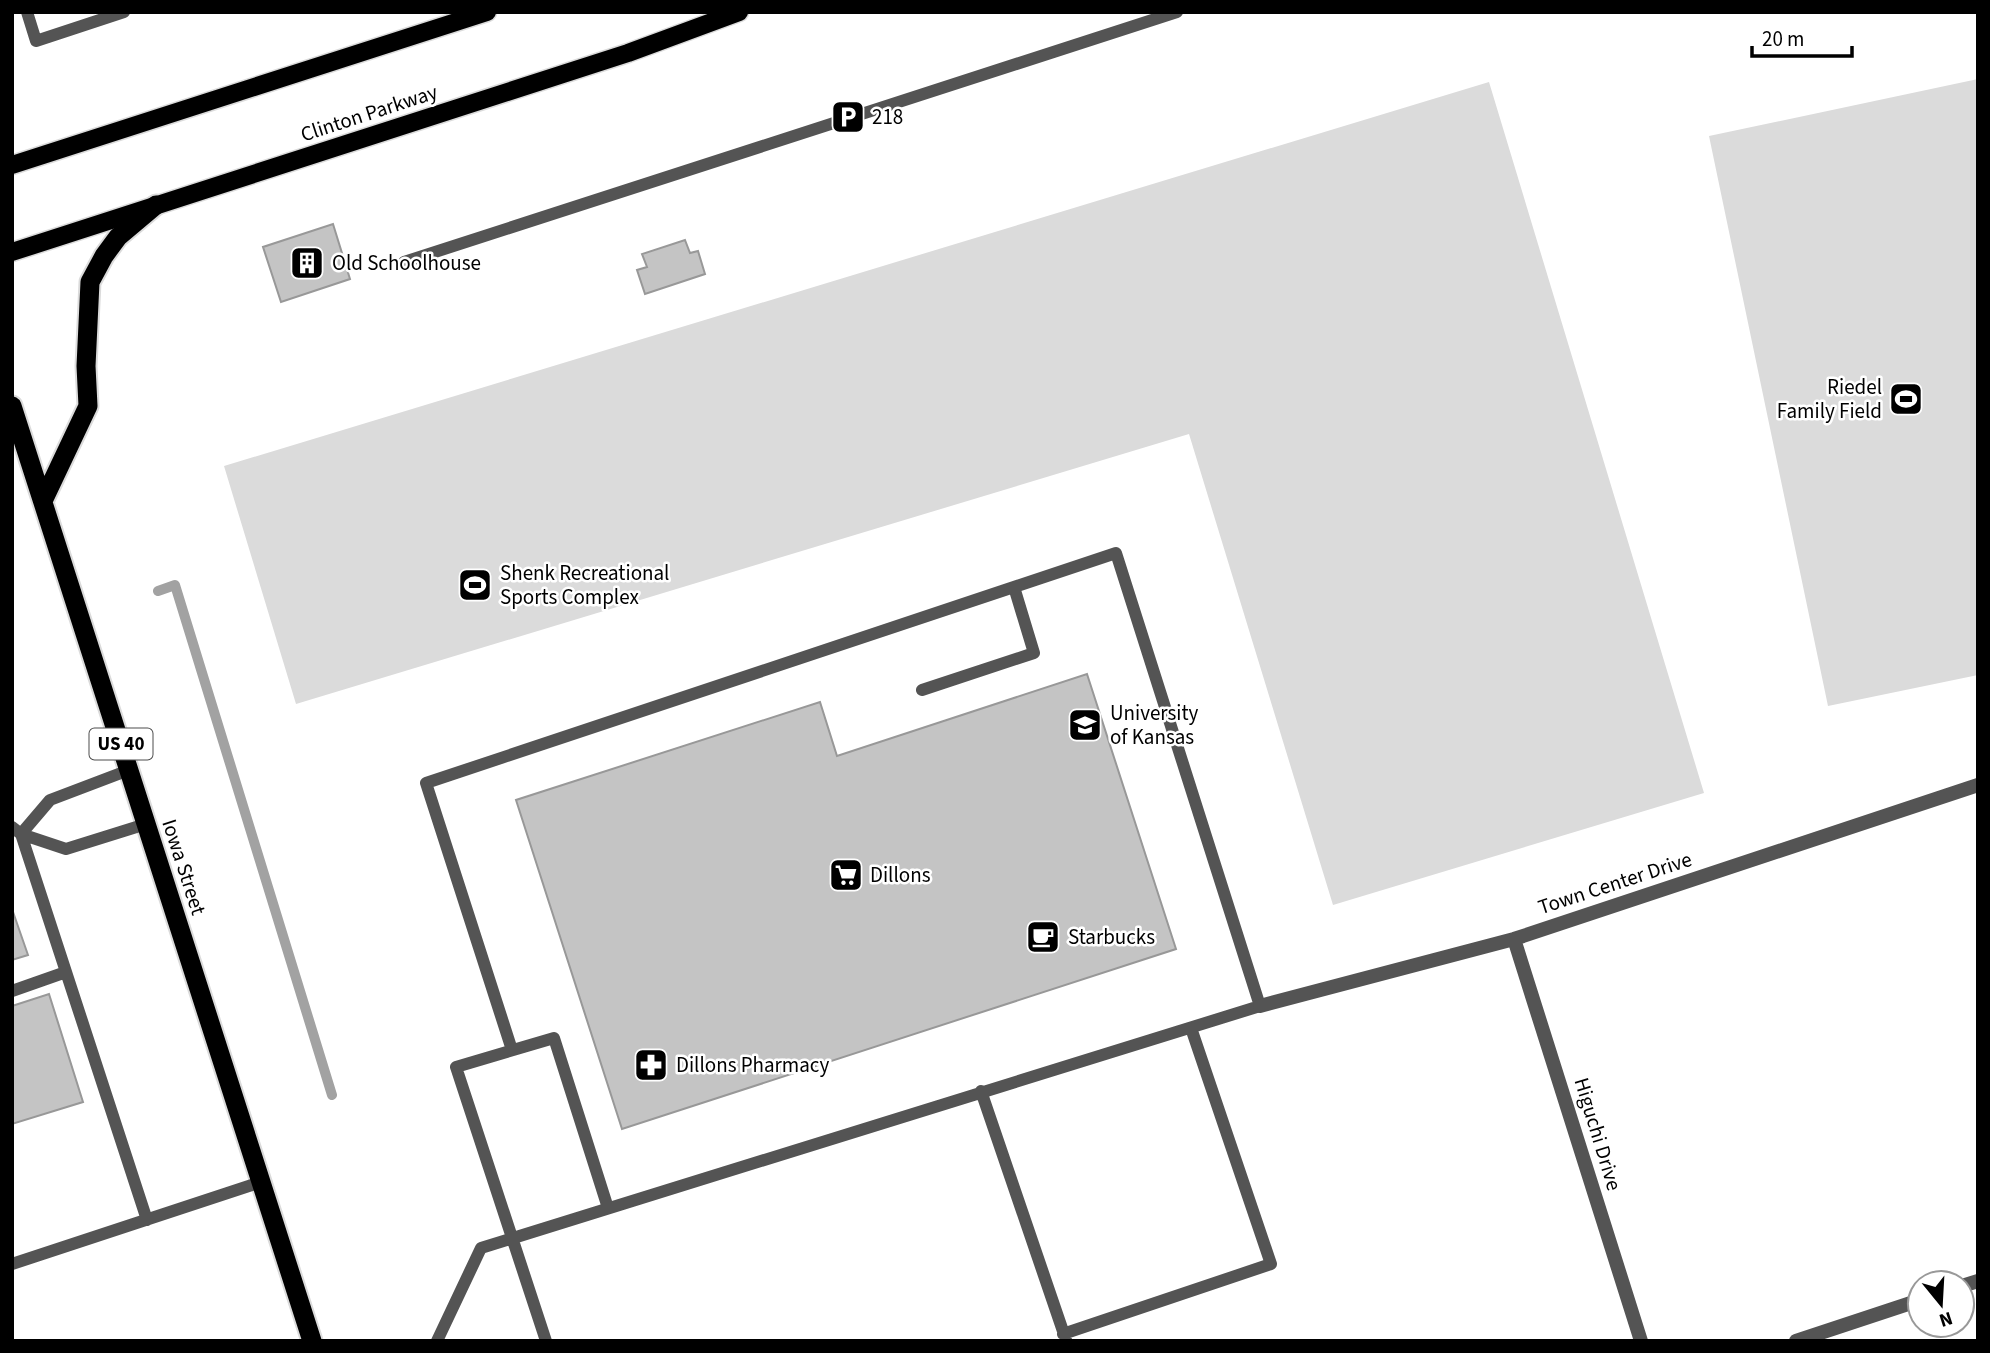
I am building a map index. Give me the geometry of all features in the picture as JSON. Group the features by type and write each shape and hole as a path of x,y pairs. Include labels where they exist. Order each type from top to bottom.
{"highway":[{"path":"43,501 88,406 86,366 90,282 118,237 156,205"},
{"name":"Iowa Street","path":"13,410 312,1341"}],"main road":[{"path":"12,166 487,12"},
{"name":"Clinton Parkway","path":"12,252 628,53 739,12"}],"street":[{"name":"Town Center Drive","path":"1260,1006 1514,939 1978,785"},
{"name":"Higuchi Drive","path":"1514,939 1641,1341"},
{"path":"1796,1341 1906,1305"}],"lane":[{"path":"27,12 36,41 124,12"},
{"path":"404,262 1177,12"},
{"path":"437,1341 481,1248 1260,1006 1116,554 426,783 512,1050"},
{"path":"922,690 1034,653 1014,587"},
{"path":"16,830 50,800 129,770"},
{"path":"16,830 66,849 146,824"},
{"path":"16,830 66,972 147,1220"},
{"path":"12,990 66,972"},
{"path":"981,1091 1064,1337 1271,1264 1191,1028"},
{"path":"546,1341 456,1067 554,1038 608,1208"},
{"path":"12,1264 261,1182"}],"shaded area":[{"name":"Riedel Family Field","path":"1978,79 1978,675 1828,706 1709,136"},
{"name":"Shenk Recreational Sports Complex","path":"1489,82 1704,793 1333,905 1189,434 296,704 224,466"}],"building":[{"name":"Old Schoolhouse","path":"333,224 350,279 281,302 263,247"},
{"path":"685,240 690,253 698,251 705,274 645,294 637,270 647,267 642,254"},
{"name":"Dillons","path":"1087,674 1176,949 622,1129 516,800 820,702 837,756"},
{"path":"12,909 28,955 12,960"},
{"path":"49,994 83,1102 12,1124 12,1006"}],"waterway":[{"path":"158,591 175,585 332,1095"}],"place":[{"name":"218","path":"848,117"},
{"name":"Old Schoolhouse","path":"307,263"},
{"name":"Riedel Family Field","path":"1906,399"},
{"name":"Shenk Recreational Sports Complex","path":"475,585"},
{"name":"University of Kansas","path":"1085,725"},
{"name":"Dillons","path":"846,875"},
{"name":"Starbucks","path":"1043,937"},
{"name":"Dillons Pharmacy","path":"651,1065"}]}
